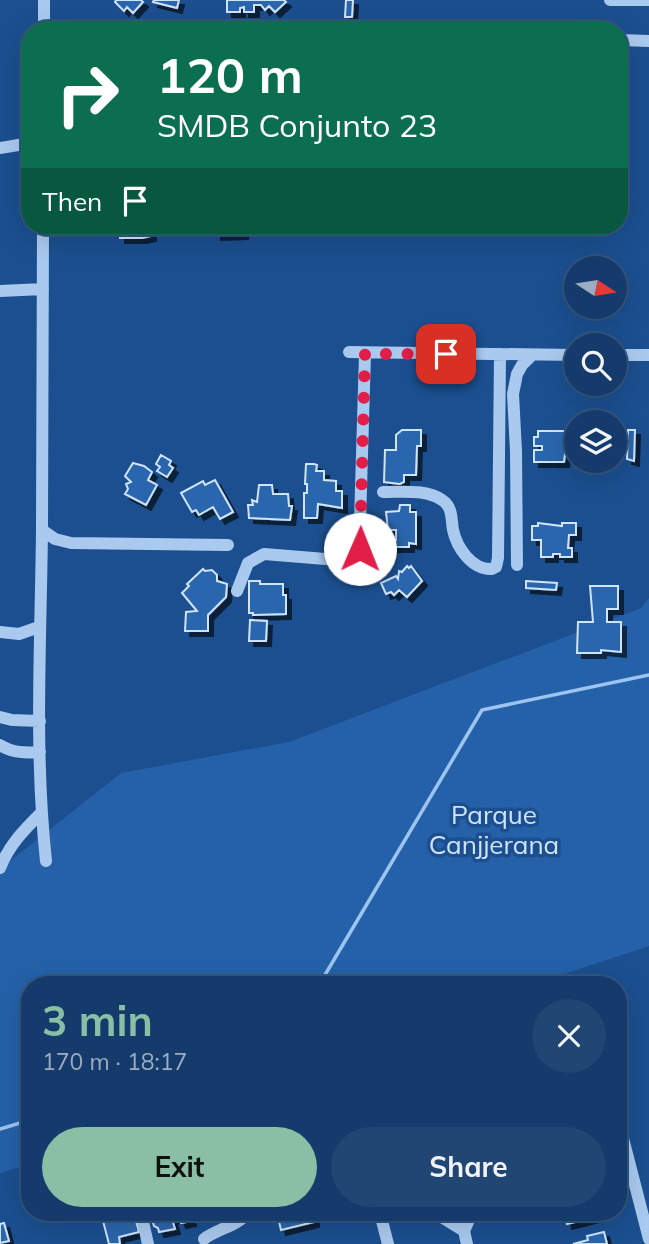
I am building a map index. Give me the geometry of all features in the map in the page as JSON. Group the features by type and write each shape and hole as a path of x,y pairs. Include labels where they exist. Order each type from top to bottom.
{"street":[{"path":"44,0 44,21"},
{"path":"610,0 649,1"},
{"path":"628,40 649,41"},
{"path":"0,148 21,144"},
{"path":"43,235 39,627 41,813 46,861"},
{"path":"0,291 43,289"},
{"path":"349,352 564,355"},
{"path":"237,590 248,563 264,554 350,561 359,555 365,354"},
{"path":"383,492 421,493 442,500 450,507 453,531 466,555 484,569 496,566 500,354"},
{"path":"517,565 513,394 517,374 532,355"},
{"path":"627,355 649,355"},
{"path":"42,530 55,539 71,543 228,545"},
{"path":"0,632 19,634 39,627"},
{"path":"0,716 12,720 40,721"},
{"path":"0,745 21,753 40,752"},
{"path":"0,868 17,838 41,813"},
{"path":"627,1154 649,1239"},
{"path":"143,1221 148,1244"},
{"path":"202,1242 213,1233 239,1221"},
{"path":"382,1221 388,1244"},
{"path":"445,1221 465,1238 470,1221"}],"green space":[{"name":"Parque Canjjerana","path":"649,598 649,946 558,976 21,976 21,1167 0,1173 0,869 121,773 289,742 641,608"}],"building":[{"path":"116,0 143,2 133,13 127,7 124,11"},
{"path":"179,0 177,8 153,2"},
{"path":"227,0 286,2 275,12 269,6 265,10 261,5 254,5 254,12 244,12 244,7 240,8 240,12 227,12"},
{"path":"346,0 353,0 352,17 345,17"},
{"path":"120,235 151,235 142,238 120,238"},
{"path":"402,430 421,430 421,446 417,446 416,475 404,475 404,482 400,484 384,482 385,450 396,450 396,435"},
{"path":"628,430 635,430 634,461 627,459"},
{"path":"538,431 564,431 564,462 534,462 534,450 542,450 542,446 534,446 534,437 538,437"},
{"path":"161,455 171,461 169,465 173,468 167,477 157,471 160,467 156,464"},
{"path":"133,463 152,472 148,480 157,485 146,505 125,494 128,489 126,484 131,482 125,476"},
{"path":"306,464 317,465 316,471 324,471 324,480 336,481 336,491 342,491 342,508 318,504 317,518 304,518"},
{"path":"215,480 233,512 220,519 213,507 199,515 196,510 192,512 181,493 203,481 205,485"},
{"path":"259,485 272,485 273,494 288,494 289,506 292,506 290,520 249,518 248,505 253,505 252,500 257,502"},
{"path":"400,505 410,505 410,512 416,512 416,544 409,543 409,547 390,547 390,540 396,540 396,530 388,530 386,512 399,511"},
{"path":"538,523 562,526 562,523 576,523 576,535 569,535 568,548 572,548 572,557 553,554 553,557 541,557 541,540 532,540 532,526 538,526"},
{"path":"407,566 411,566 422,581 407,597 399,590 394,595 391,592 386,594 381,583 396,576 398,579 399,571 402,572"},
{"path":"203,569 212,570 217,575 217,581 227,584 226,597 208,615 208,631 185,631 186,612 197,611 182,593 189,586 187,584"},
{"path":"249,581 283,584 286,614 249,613"},
{"path":"526,581 557,583 556,590 526,588"},
{"path":"590,586 618,586 618,609 607,609 607,622 621,622 621,652 601,650 601,653 577,653 578,622 593,622"},
{"path":"250,620 267,621 266,641 249,641"},
{"path":"103,1221 136,1221 139,1232 119,1237 120,1244 109,1244"},
{"path":"152,1221 173,1221 175,1229 159,1232"},
{"path":"279,1221 314,1221 314,1222 281,1230"},
{"path":"4,1223 9,1241 0,1243 0,1224"},
{"path":"604,1232 607,1244 573,1244 588,1240 587,1236"}],"waterway":[{"path":"324,976 482,710 649,675"},
{"path":"0,1129 21,1123"}],"route":[{"path":"360,549 365,354 446,354"}]}
